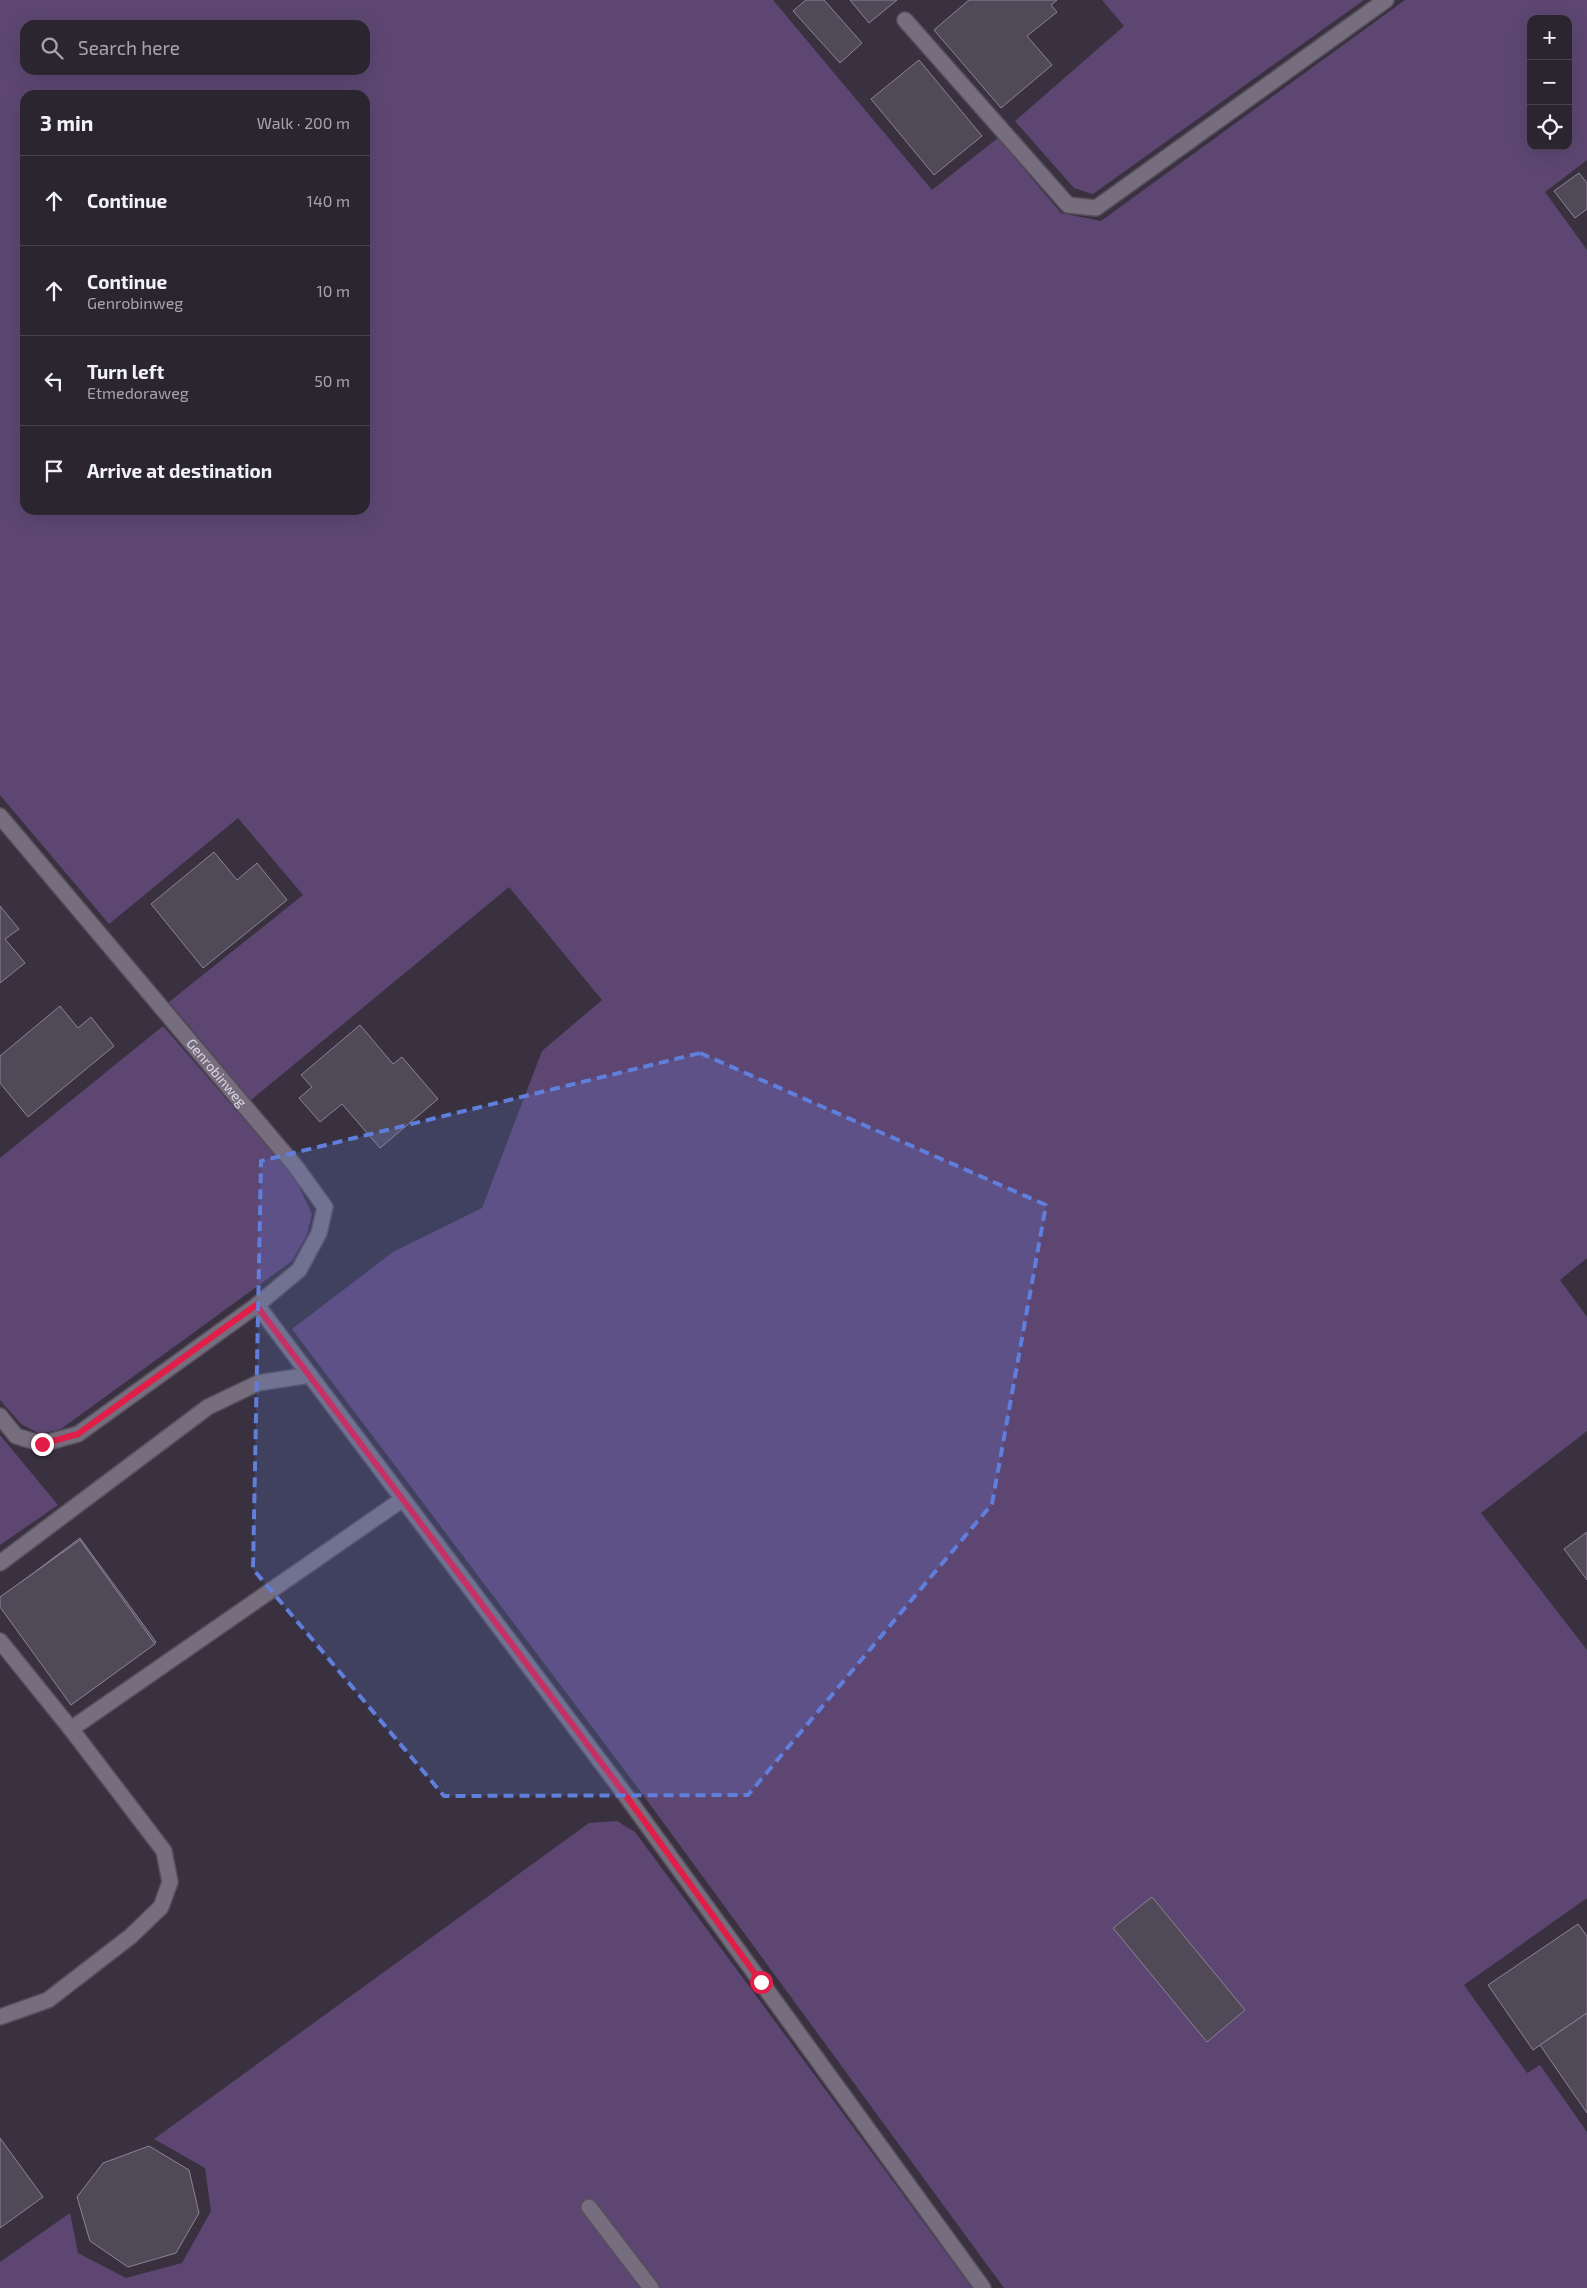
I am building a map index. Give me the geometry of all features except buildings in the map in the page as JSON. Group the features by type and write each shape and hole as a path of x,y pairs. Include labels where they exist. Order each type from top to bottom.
{"street":[{"path":"905,20 1068,205 1096,208 1386,0"},
{"name":"Genrobinweg","path":"0,816 296,1166 325,1206 319,1233 299,1270 256,1305"},
{"path":"0,1416 16,1436 42,1444 78,1434 256,1305 621,1789 983,2288"},
{"path":"0,1563 208,1408 258,1383 310,1375"},
{"path":"70,1728 403,1499"},
{"path":"0,1641 70,1728 164,1851 170,1882 161,1907 131,1936 48,2000 0,2017"},
{"path":"589,2207 651,2288"}],"highlighted area":[{"path":"700,1053 1046,1205 992,1504 748,1795 444,1796 253,1569 261,1161"}],"shaded area":[{"path":"0,0 773,0 932,190 998,138 1061,213 1101,221 1405,0 1587,0 1587,160 1545,192 1587,250 1587,1258 1560,1280 1587,1317 1587,1431 1481,1513 1587,1650 1587,1898 1464,1985 1527,2073 1540,2065 1587,2132 1587,2288 1004,2288 638,1788 292,1329 393,1252 482,1208 542,1051 602,1000 509,887 251,1100 169,1002 303,895 238,818 109,924 0,795"},
{"path":"1102,0 1364,0 1093,194 1074,188 1015,121 1124,26"},
{"path":"163,1026 295,1178 312,1214 307,1235 292,1261 61,1429 40,1434 21,1424 0,1400 0,1158"},
{"path":"0,1435 58,1505 0,1545"},
{"path":"617,1821 635,1832 972,2288 0,2288 0,2262 70,2213 78,2253 126,2278 182,2263 211,2211 205,2168 154,2139 589,1823"}],"route":[{"path":"42,1444 78,1434 256,1305 621,1789 761,1982"}]}
